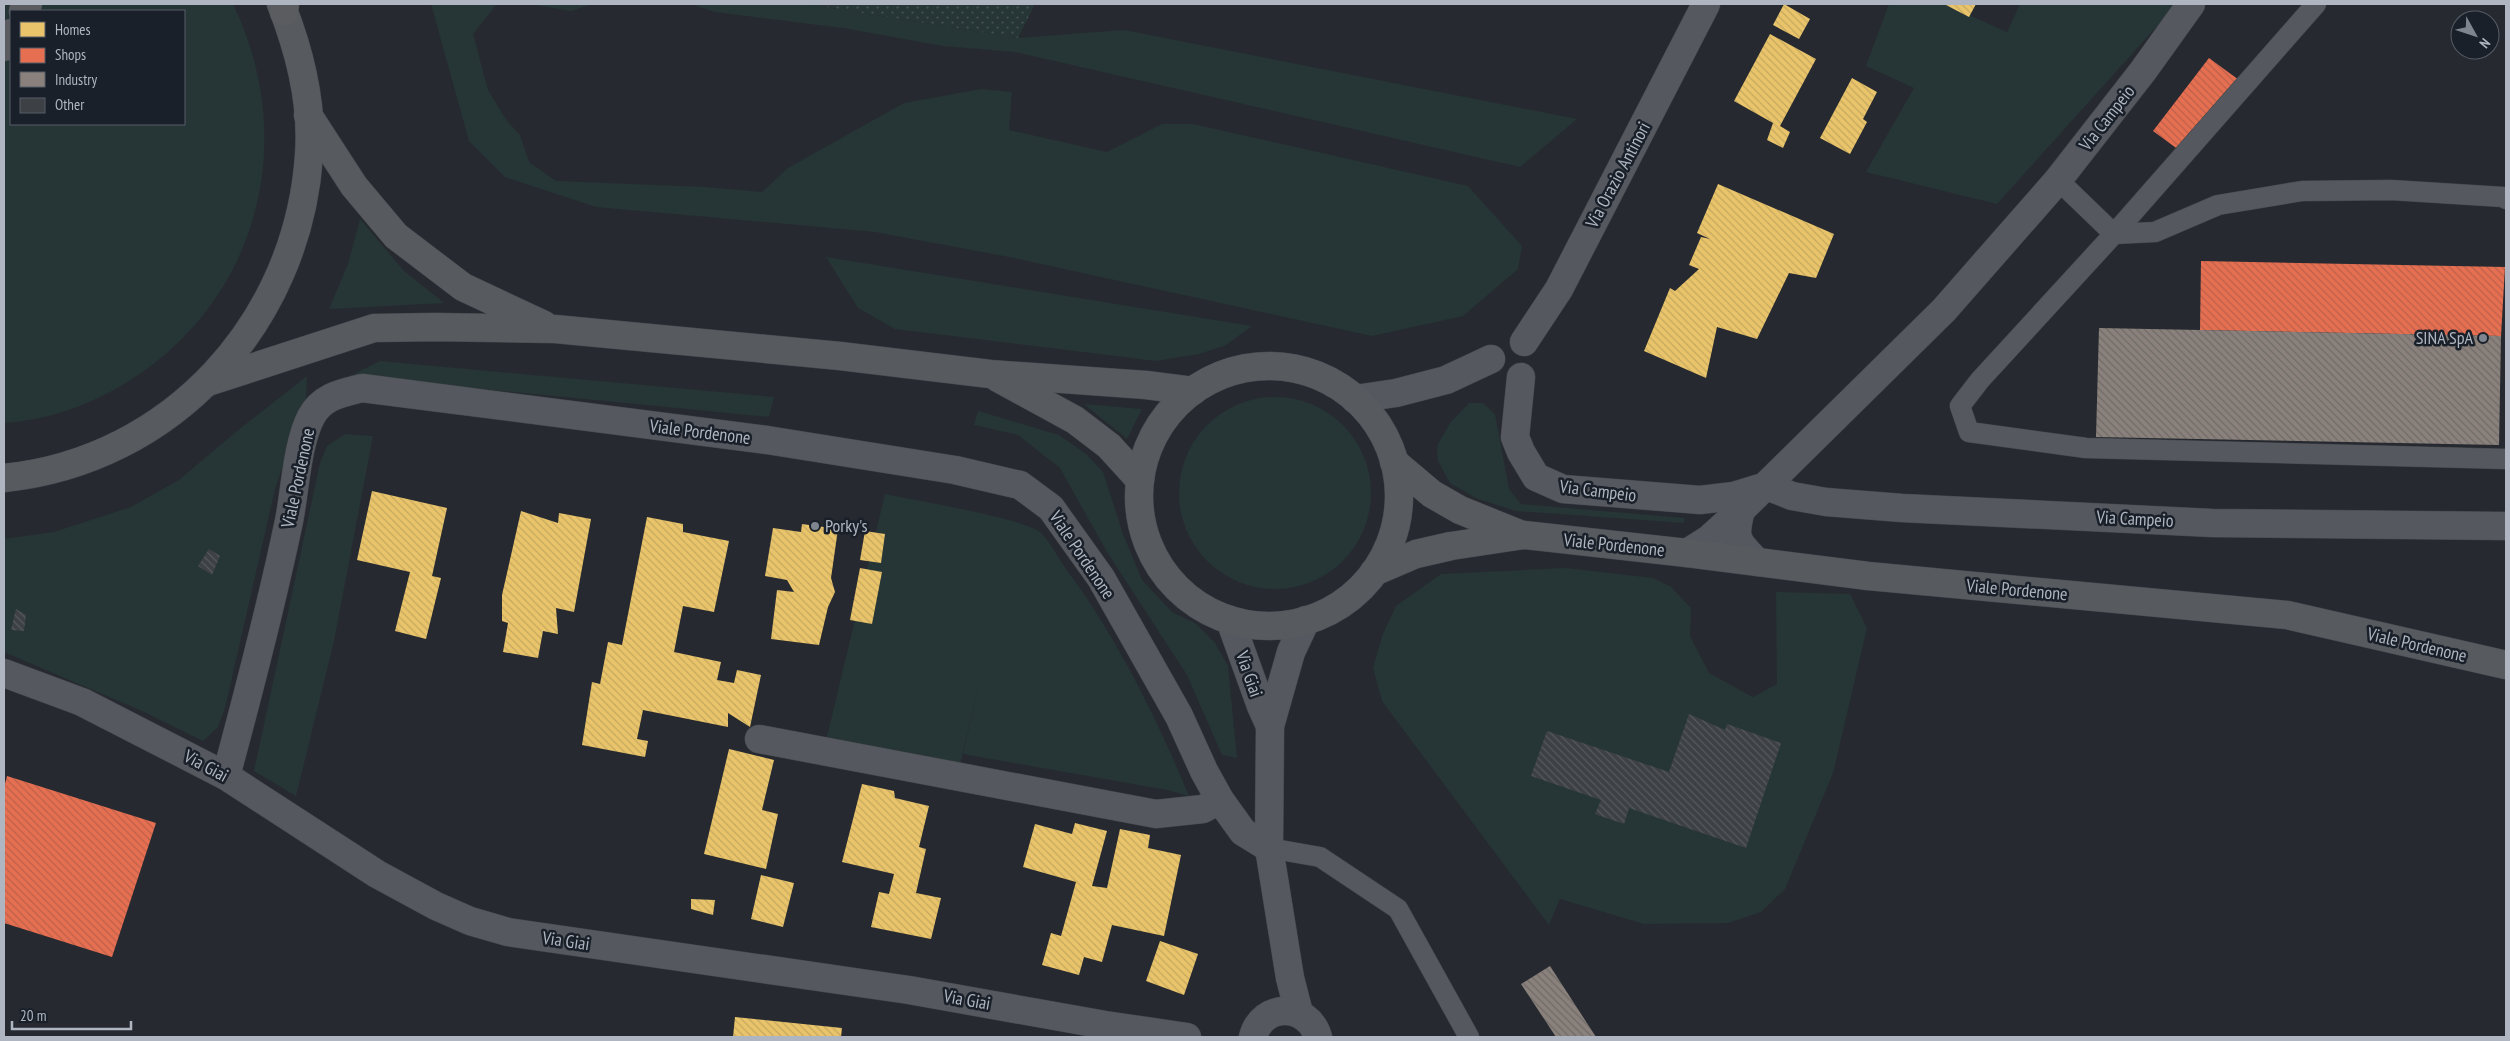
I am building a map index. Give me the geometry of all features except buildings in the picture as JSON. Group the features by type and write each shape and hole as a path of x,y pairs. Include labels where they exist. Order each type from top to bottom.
{"highway":[{"path":"4,47 10,35"}],"main road":[{"path":"4,478 58,468 114,448 175,410 208,382 234,352 256,322 288,258 306,189 309,154 308,115 300,59 284,6"},
{"path":"308,115 354,186 396,236 463,287 555,329"},
{"path":"208,382 374,328 555,329 830,355 990,374 1146,385 1193,391"},
{"name":"Viale Pordenone","path":"1258,367 1301,370 1325,379 1355,399 1380,428 1394,462 1398,488 1396,517 1389,546 1374,572 1358,590 1339,605 1306,620 1271,626 1230,620 1192,601 1175,586 1160,566 1149,545 1142,522 1140,480 1147,452 1158,430 1172,411 1193,391 1209,381 1231,372 1258,367"},
{"path":"990,374 1075,420 1109,446 1140,480"},
{"name":"Viale Pordenone","path":"1394,462 1439,498 1460,510 1524,535"},
{"name":"Viale Pordenone","path":"1374,572 1425,552 1451,546 1524,535 1868,576 2287,615 2506,665"}],"street":[{"name":"Via Orazio Antinori","path":"1524,342 1559,288 1706,4"},
{"name":"Via Campeio","path":"1687,553 1708,539 1741,510 1944,310 2058,180 2143,71 2190,4"},
{"path":"1505,338 1519,339 1524,342 1529,347 1532,360 1526,372 1520,377 1507,378 1501,376 1492,366 1491,359 1494,346 1505,338"},
{"path":"1355,399 1396,393 1446,380 1491,359"},
{"name":"Via Campeio","path":"1520,377 1515,437 1527,465 1536,477 1548,484 1580,491 1700,500 1734,496 1766,486 1792,496 1826,502 1902,508 2212,523 2506,526"},
{"name":"Viale Pordenone","path":"226,776 257,659 289,520 302,449 312,416 333,395 362,388 767,440 955,470 1020,485 1051,508 1101,578 1179,716 1204,771 1220,800 1243,832 1269,848"},
{"path":"1741,510 1736,531 1741,546 1757,562"},
{"name":"Via Giai","path":"1230,620 1270,726"},
{"name":"Via Giai","path":"1299,1013 1290,978 1269,848 1270,726 1291,652 1306,620"},
{"name":"Via Giai","path":"4,673 82,702 226,776 377,874 436,906 470,921 508,932 909,990 1103,1031 1187,1037"},
{"path":"758,738 1156,814 1203,810 1220,800"},
{"path":"1253,1037 1258,1025 1266,1017 1282,1011 1299,1013 1314,1026 1318,1037"}],"lane":[{"path":"2316,4 2114,234 1980,380 1960,406 1969,432 2086,448 2506,459"},
{"path":"2058,180 2114,234 2155,232 2218,205 2302,191 2392,190 2503,197 2506,199"},
{"path":"1269,848 1320,857 1398,909 1469,1037"}],"shaded area":[{"path":"4,4 233,4 252,54 262,104 264,155 257,204 241,252 217,296 185,336 144,371 112,391 77,407 41,418 4,423"},
{"path":"431,4 497,4 473,34 488,90 507,121 520,135 529,162 556,181 706,187 762,192 788,168 904,103 981,89 1012,92 1009,130 1107,152 1162,124 1193,124 1468,186 1522,246 1518,269 1463,316 1372,336 1009,257 875,232 596,207 505,177 469,141"},
{"path":"530,4 592,4 571,11"},
{"path":"690,4 807,4 1018,38 1124,30 1577,119 1520,167 1015,52 943,46 843,28 715,12"},
{"path":"807,4 1035,4 1018,38"},
{"path":"1889,4 1944,4 2007,32 2020,4 2177,4 1997,204 1866,172 1914,88 1866,66"},
{"path":"360,219 404,271 444,303 329,309 348,264"},
{"path":"826,257 1252,326 1226,345 1199,354 1156,361 895,329 858,308"},
{"path":"380,361 774,397 769,417 350,376"},
{"path":"307,376 306,399 275,489 225,708 218,727 203,741 142,711 4,652 4,539 54,532 131,507 179,480"},
{"path":"1266,397 1284,397 1312,404 1328,413 1343,425 1355,440 1364,456 1371,484 1371,502 1364,530 1355,546 1343,561 1328,573 1312,582 1284,589 1266,589 1247,585 1230,578 1214,567 1201,554 1190,538 1183,521 1179,502 1179,484 1183,465 1190,448 1201,432 1214,419 1230,408 1247,401"},
{"path":"1469,403 1483,403 1495,414 1509,489 1521,504 1685,518 1684,523 1516,511 1478,499 1450,483 1438,461 1437,446 1450,423"},
{"path":"1084,404 1142,409 1127,439"},
{"path":"978,411 1059,435 1086,454 1103,472 1123,534 1142,580 1172,612 1195,623 1215,643 1228,666 1237,758 1222,755 1187,675 1107,552 1060,468 1018,435 974,425"},
{"path":"345,434 373,436 334,641 296,796 254,771 320,463 327,446"},
{"path":"885,494 990,515 1040,532 1083,593 1118,648 1163,736 1189,796 1167,790 963,754 980,678 960,765 826,741"},
{"path":"1566,568 1653,578 1671,587 1691,608 1690,636 1709,673 1753,697 1777,684 1776,592 1850,594 1867,628 1833,773 1785,889 1761,912 1728,923 1644,924 1560,899 1549,925 1382,701 1373,668 1382,636 1396,606 1441,574"}],"place":[{"name":"SINA SpA","path":"2483,338"},
{"name":"Porky's","path":"815,526"}]}
